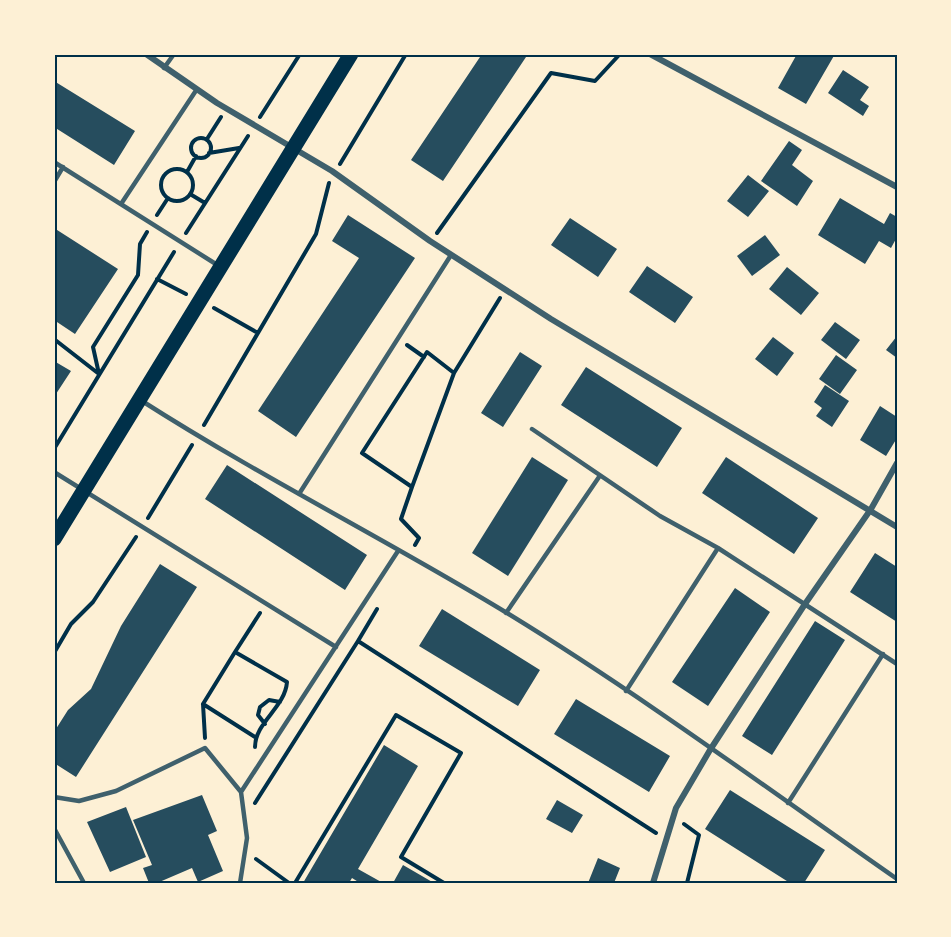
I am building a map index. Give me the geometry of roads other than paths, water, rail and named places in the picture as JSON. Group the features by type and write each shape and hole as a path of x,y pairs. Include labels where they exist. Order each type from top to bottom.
{"main road":[{"path":"54,539 351,54"}],"street":[{"path":"146,54 227,109 332,171 451,255 897,527"},
{"path":"650,54 897,187"},
{"path":"653,883 674,817 710,750 870,509 897,463"}],"lane":[{"path":"164,68 174,54"},
{"path":"121,204 197,89"},
{"path":"54,162 221,267"},
{"path":"54,182 63,167"},
{"path":"299,494 451,255"},
{"path":"141,400 197,436 506,613 626,691 897,879"},
{"path":"532,429 599,477 660,516 718,548 897,664"},
{"path":"54,472 336,647"},
{"path":"506,613 599,477"},
{"path":"626,691 718,548"},
{"path":"242,792 398,551"},
{"path":"788,803 883,654"},
{"path":"54,797 79,801 116,791 205,748 242,792 248,838 240,883"},
{"path":"54,828 84,883"}]}
